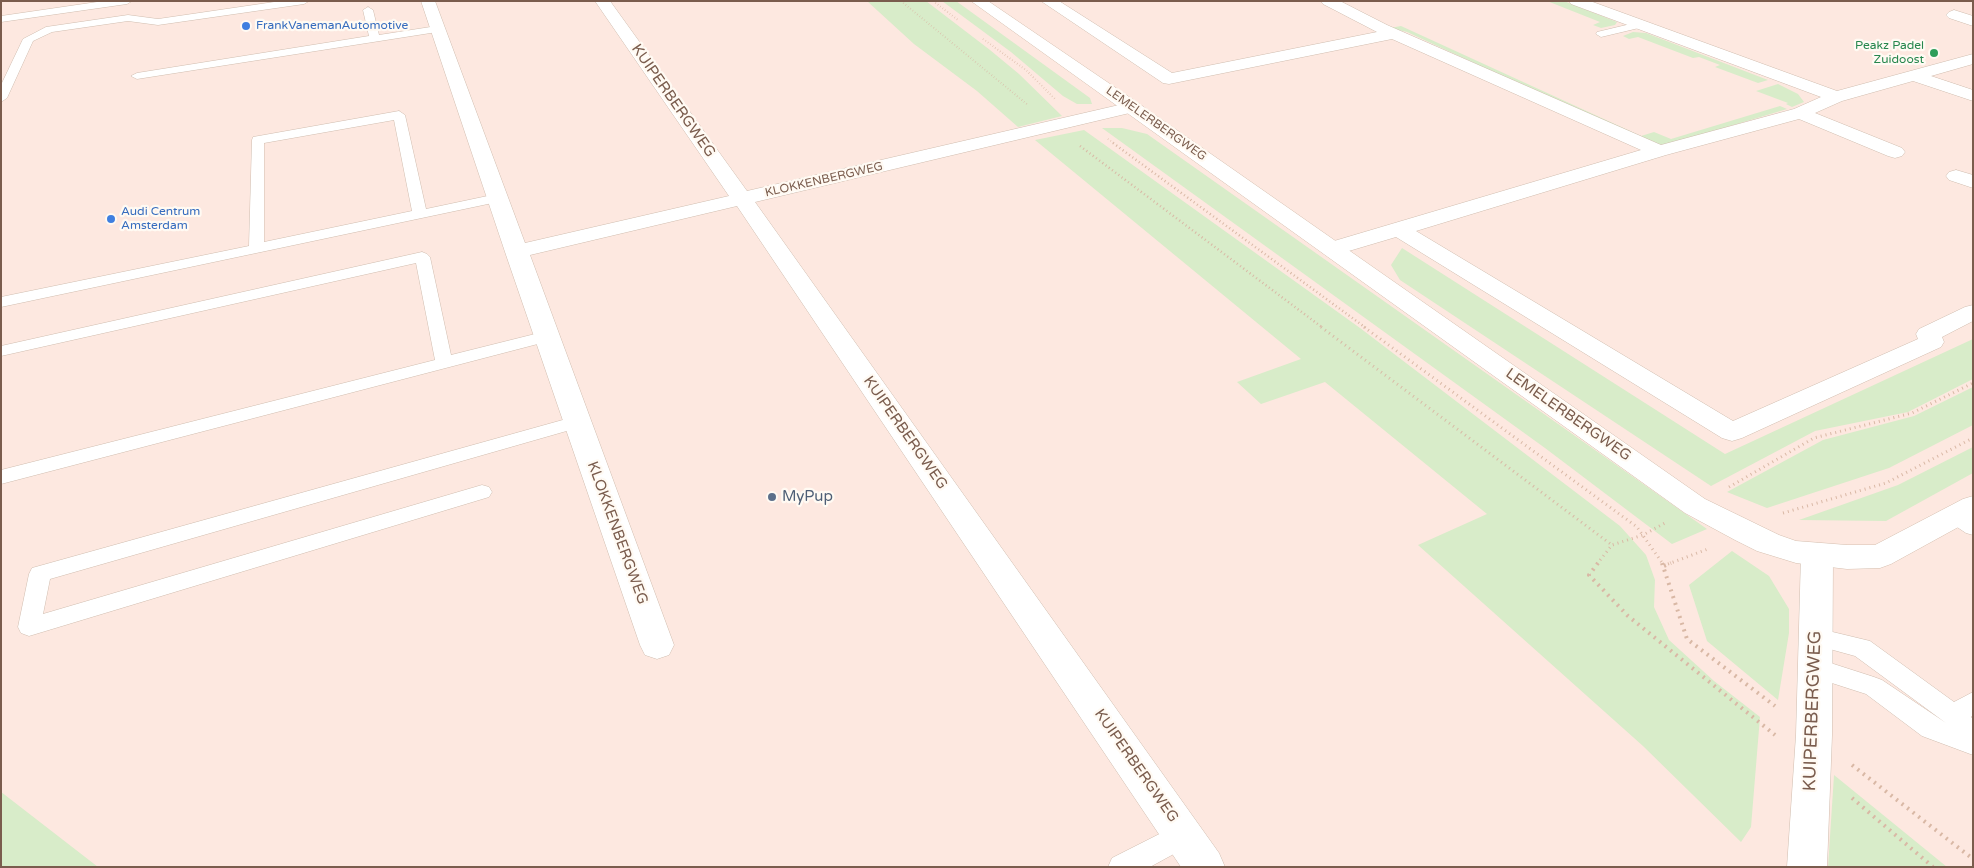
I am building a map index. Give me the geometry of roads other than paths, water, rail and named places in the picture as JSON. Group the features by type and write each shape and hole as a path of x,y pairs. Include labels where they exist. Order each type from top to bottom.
{"street":[{"name":"KLOKKENBERGWEG","path":"428,1 657,645"},
{"name":"KUIPERBERGWEG","path":"602,1 742,199 1205,867"},
{"name":"LEMELERBERGWEG","path":"978,1 1132,107 1696,506 1768,543 1796,552 1847,558 1880,556 1967,517"},
{"path":"1048,1 1169,79 1396,33"},
{"path":"1328,1 1382,28 1659,151"},
{"path":"1576,1 1836,98"},
{"path":"1954,15 1973,21"},
{"path":"1332,249 1659,151 1800,113 1836,98 1973,59"},
{"path":"1915,76 1973,96"},
{"name":"KLOKKENBERGWEG","path":"516,252 1132,107"},
{"path":"1800,113 1895,152"},
{"path":"1400,230 1732,432 1932,342 1928,334 1973,312"},
{"name":"KUIPERBERGWEG","path":"1807,867 1813,750 1817,555"}],"lane":[{"path":"1,19 127,1"},
{"path":"1,98 28,39 50,29 128,18 158,22 304,1"},
{"path":"368,10 375,39"},
{"path":"1601,34 1639,25"},
{"path":"137,76 437,29"},
{"path":"256,249 258,140 399,115 420,214"},
{"path":"1,302 497,198"},
{"path":"1,351 422,257 444,363"},
{"path":"1,477 547,336"},
{"path":"482,492 29,627 40,574 578,422"},
{"path":"1815,653 1862,648 1963,709 1973,736"},
{"path":"1815,653 1874,687 1931,728 1973,744"},
{"path":"1122,867 1184,835"}],"place":[{"name":"FrankVanemanAutomotive","path":"246,26"},
{"name":"Peakz Padel Zuidoost","path":"1934,53"},
{"name":"Audi Centrum Amsterdam","path":"111,219"},
{"name":"MyPup","path":"772,497"}]}
